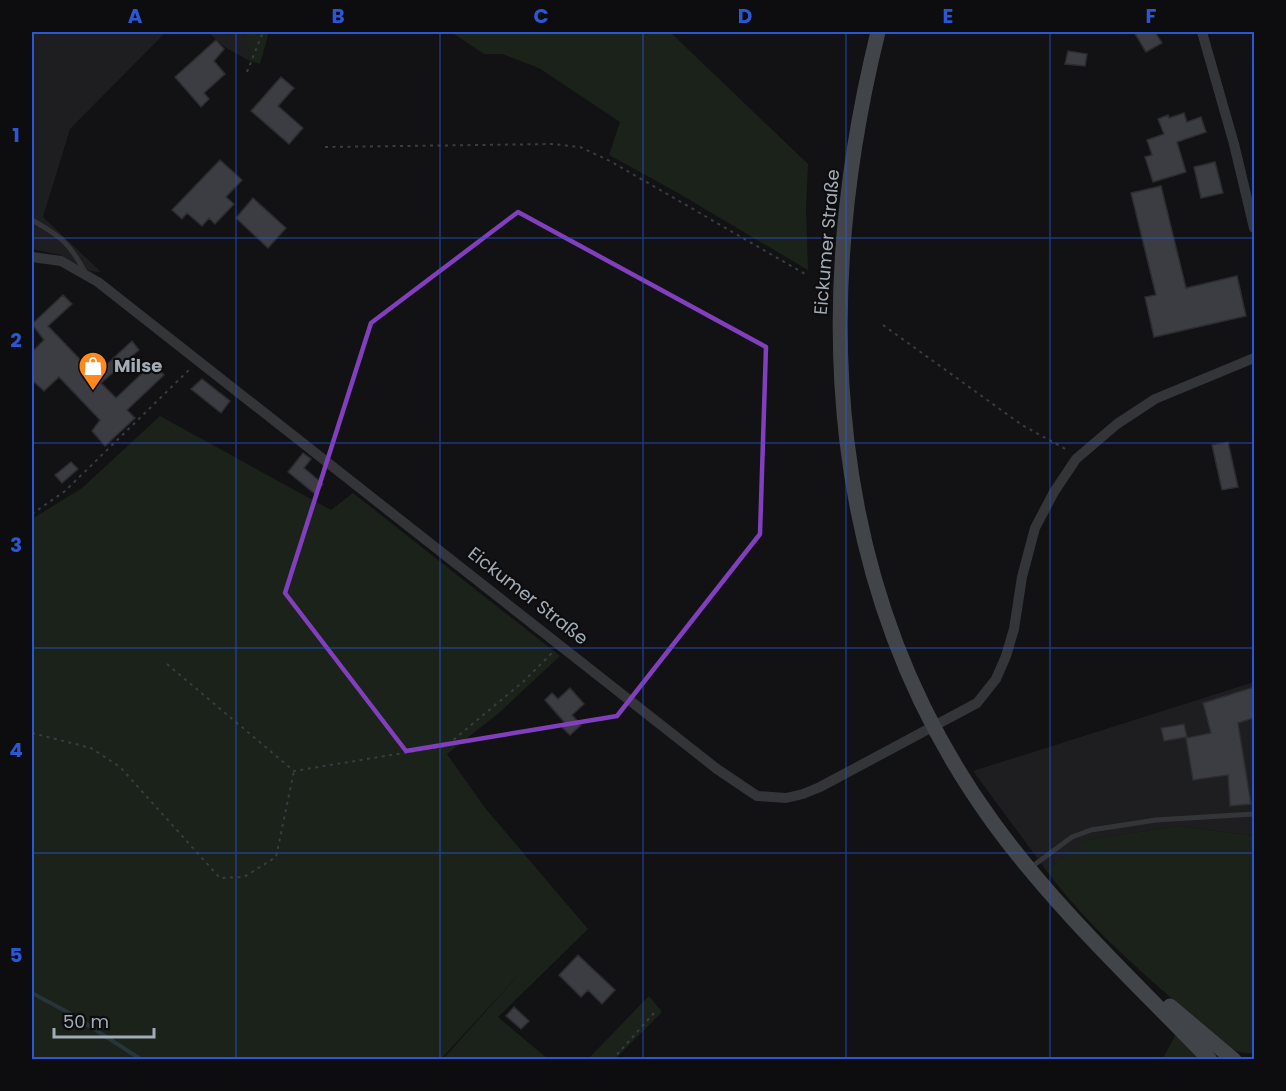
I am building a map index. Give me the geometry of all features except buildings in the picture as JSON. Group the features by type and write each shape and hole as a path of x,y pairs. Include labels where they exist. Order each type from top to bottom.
{"main road":[{"name":"Eickumer Straße","path":"878,32 850,183 842,257 840,331 842,404 851,477 872,574 887,619 919,698 965,779 1029,869 1115,961"},
{"path":"1115,961 1235,1059"},
{"path":"1115,961 1210,1059"}],"street":[{"path":"1202,32 1234,144 1254,228"},
{"name":"Eickumer Straße","path":"32,257 61,261 98,282 717,769 757,796 786,798 820,787 977,703 996,679 1006,656 1014,629 1022,577 1035,528 1054,492 1074,462 1117,424 1144,405 1254,358"}],"lane":[{"path":"32,220 56,234 73,250 87,276"},
{"path":"1029,869 1072,837 1091,830 1156,820 1254,814"}],"path":[{"path":"247,72 263,32"},
{"path":"325,147 553,144 580,147 610,161 805,274"},
{"path":"883,325 1022,425 1066,448 1074,462"},
{"path":"32,514 65,491 198,360"},
{"path":"167,664 294,771 446,746 524,681 560,645"},
{"path":"32,733 91,748 120,767 220,878 244,877 276,857 294,771"},
{"path":"612,1059 654,1013"}],"highlighted area":[{"path":"518,212 766,347 760,534 617,716 406,751 285,593 371,323"}],"shaded area":[{"path":"32,32 166,32 70,129 43,217 101,272 90,271 60,255 32,249"},
{"path":"208,32 246,32 246,41 252,52 248,60 226,48"},
{"path":"246,32 269,32 260,64 248,60 251,52 245,41"},
{"path":"451,32 670,32 808,164 806,208 808,270 609,155 620,122 539,68 502,54 484,54"},
{"path":"160,416 331,510 353,493 560,656 499,713 447,754 485,808 588,929 498,1017 548,1059 443,1059 524,969 441,1059 32,1059 32,519 82,488"},
{"path":"1254,682 1254,836 1178,826 1088,840 1046,870 973,771"},
{"path":"1178,826 1254,836 1254,1053 1243,1053 1218,1040 1109,941 1076,907 1046,870 1087,840"},
{"path":"649,996 662,1012 615,1059 588,1059"},
{"path":"1176,1034 1200,1060 1162,1060"}],"waterway":[{"path":"32,993 71,1014 142,1060"}],"place":[{"name":"Milse","path":"93,392"}]}
